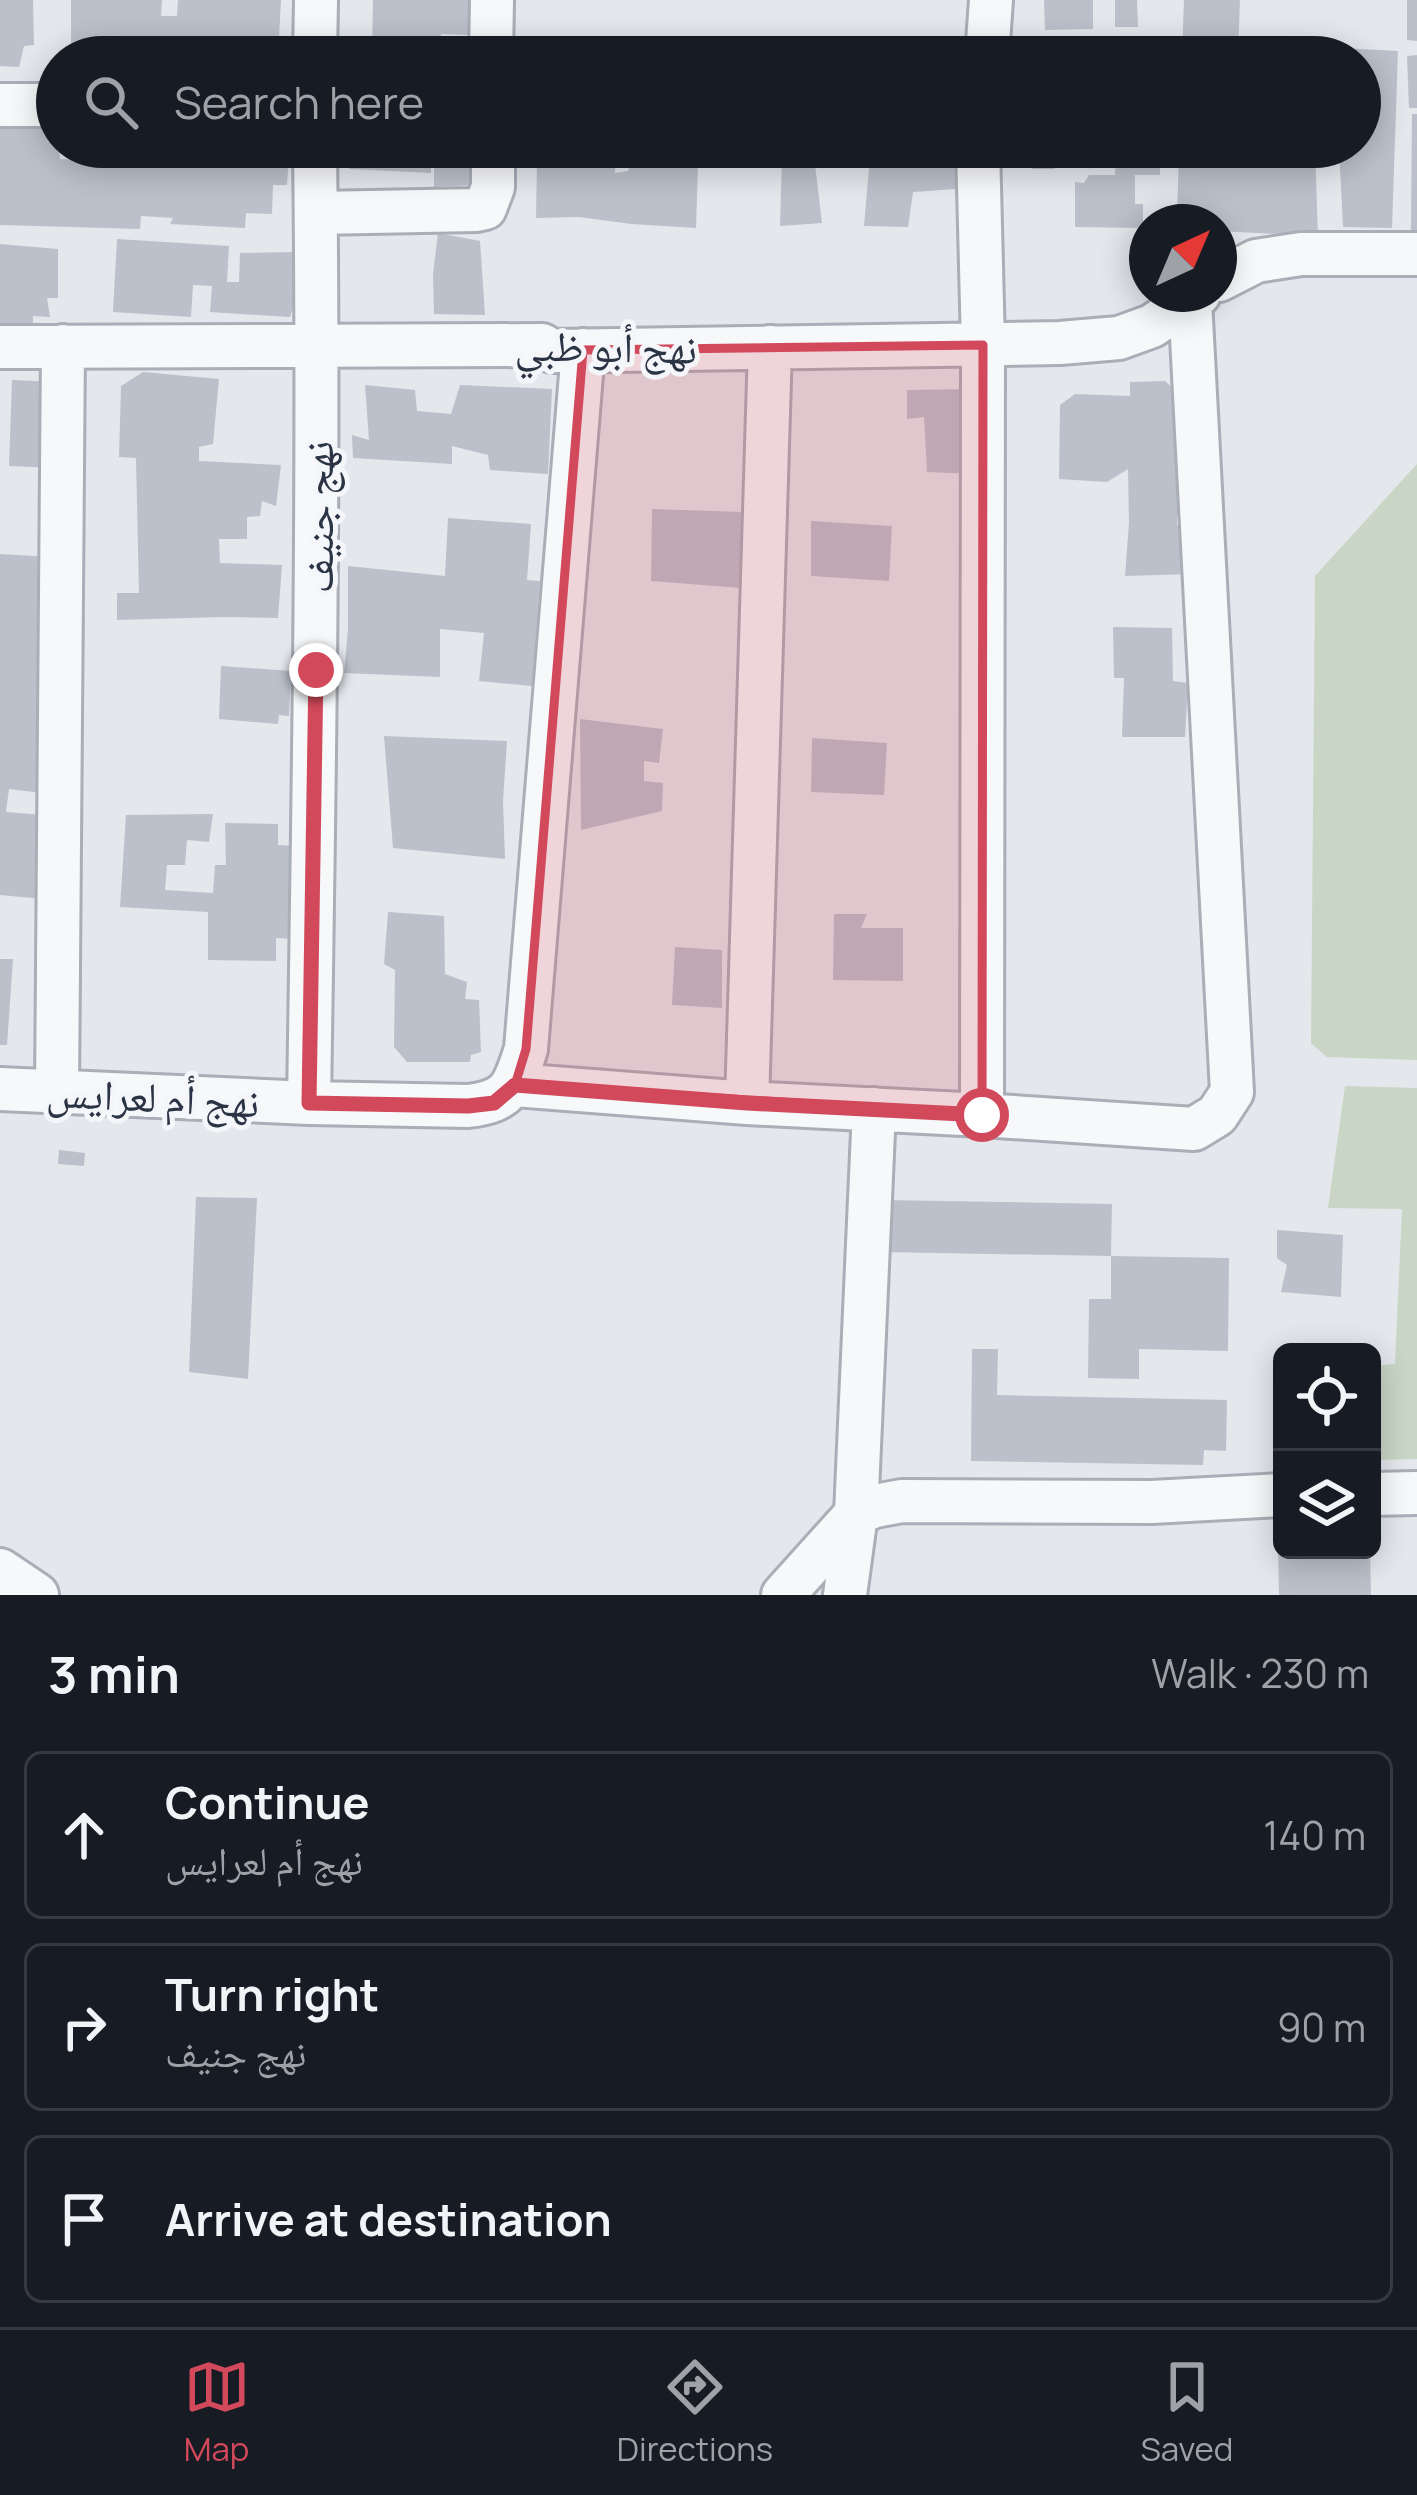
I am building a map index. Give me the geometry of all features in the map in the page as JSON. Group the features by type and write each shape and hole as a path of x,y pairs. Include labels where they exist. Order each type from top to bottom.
{"street":[{"path":"315,36 316,0"},
{"path":"491,36 492,0"},
{"path":"988,36 991,0"},
{"path":"0,105 36,104"},
{"name":"نهج جنيف","path":"309,1103 318,344 315,168"},
{"path":"316,213 485,208 493,187 493,168"},
{"path":"978,168 983,345 982,1115"},
{"name":"نهج أبو ظبي","path":"1237,272 1256,261 1301,254 1417,254"},
{"name":"نهج أبو ظبي","path":"0,347 542,345 552,351 1060,343 1119,338 1152,326 1172,312"},
{"name":"نهج أم لعرايس","path":"0,1089 468,1106 494,1103 521,1067 747,1103 1194,1129 1217,1114 1232,1092 1204,312"},
{"path":"57,1091 63,346"},
{"path":"747,1103 770,347"},
{"path":"521,1067 583,350"},
{"path":"845,1595 856,1514 874,1109"},
{"path":"1381,1494 1417,1493"},
{"path":"783,1595 856,1514 875,1506 1273,1495"},
{"path":"0,1570 37,1595"}],"highlighted area":[{"path":"983,345 982,1115 515,1085 526,1049 583,350"}],"green space":[{"path":"1417,464 1417,1060 1327,1057 1311,1043 1315,576"},
{"path":"1345,1086 1417,1088 1417,1459 1381,1460 1381,1365 1395,1364 1402,1209 1328,1208"}],"building":[{"path":"0,0 33,0 34,45 24,46 19,67 0,66"},
{"path":"71,0 162,0 161,16 177,16 178,0 281,0 279,36 71,36"},
{"path":"373,0 471,0 470,35 372,36"},
{"path":"1044,0 1093,0 1093,29 1045,30"},
{"path":"1115,0 1137,0 1138,27 1115,27"},
{"path":"1184,0 1240,0 1239,36 1183,36"},
{"path":"1407,0 1417,0 1417,41 1407,40"},
{"path":"1381,50 1398,51 1392,228 1343,227 1340,168 1381,168"},
{"path":"1417,55 1417,108 1409,108 1407,56"},
{"path":"1412,114 1417,114 1417,230 1411,230"},
{"path":"0,128 36,128 36,168 288,168 287,185 273,185 272,214 246,213 245,228 170,224 173,218 141,216 140,229 0,225"},
{"path":"431,168 431,173 349,169"},
{"path":"434,168 491,168 491,184 434,187"},
{"path":"537,168 615,168 615,173 629,168 698,168 696,228 579,217 536,218"},
{"path":"782,168 815,168 822,223 780,226"},
{"path":"869,168 971,168 969,188 913,192 908,227 864,226"},
{"path":"1115,168 1160,168 1160,175 1135,175 1129,228 1075,227 1075,182 1084,183 1089,175 1115,175"},
{"path":"1178,168 1316,168 1318,236 1237,232 1237,204 1177,204"},
{"path":"438,233 480,241 485,315 434,314"},
{"path":"117,239 229,246 227,282 239,282 240,253 297,252 290,317 210,312 212,286 193,285 191,317 113,312"},
{"path":"0,244 58,249 58,298 47,298 50,317 33,316 33,333 0,328"},
{"path":"143,372 219,379 213,444 199,447 199,461 281,465 276,506 262,501 260,516 247,517 247,539 219,539 220,563 282,565 278,618 117,620 117,593 139,593 136,458 119,457 121,386"},
{"path":"12,380 57,382 55,468 9,466"},
{"path":"1165,381 1189,404 1196,518 1177,515 1177,525 1197,530 1191,574 1125,576 1128,469 1107,482 1059,479 1060,405 1075,394 1130,396 1130,382"},
{"path":"365,385 415,390 417,411 451,414 460,385 552,389 548,474 490,470 488,455 452,446 452,464 353,458 352,435 369,440"},
{"path":"970,389 973,474 927,472 924,417 907,419 907,390"},
{"path":"652,509 744,512 741,588 651,581"},
{"path":"448,518 531,524 527,580 540,581 532,686 479,681 484,633 440,629 440,677 344,673 348,566 445,576"},
{"path":"811,521 892,526 889,581 811,576"},
{"path":"0,554 51,557 42,793 9,789 6,812 55,816 43,899 0,895"},
{"path":"1113,627 1172,628 1173,681 1188,683 1185,737 1122,737 1124,678 1114,678"},
{"path":"221,666 291,671 289,716 279,715 278,724 219,719"},
{"path":"580,719 663,729 659,763 644,761 644,781 663,783 662,811 581,830"},
{"path":"384,736 507,741 505,859 393,848"},
{"path":"812,738 887,743 884,795 811,792"},
{"path":"213,814 209,842 187,840 185,865 167,865 165,890 213,893 215,865 226,865 225,823 278,824 278,845 295,846 294,939 276,938 276,961 208,960 208,912 120,907 126,815"},
{"path":"388,912 444,916 445,974 467,982 465,999 479,1000 481,1052 471,1055 470,1062 407,1062 394,1047 395,970 384,964"},
{"path":"834,914 867,914 861,928 903,928 903,981 833,980"},
{"path":"675,947 722,950 722,1008 672,1005"},
{"path":"0,959 13,959 7,1045 0,1045"},
{"path":"59,1150 85,1153 84,1166 58,1164"},
{"path":"196,1197 257,1198 248,1379 189,1372"},
{"path":"882,1200 1112,1204 1111,1256 881,1252"},
{"path":"1277,1230 1343,1235 1341,1297 1281,1292 1287,1265 1277,1258"},
{"path":"1111,1256 1229,1258 1228,1351 1139,1349 1139,1379 1088,1378 1089,1299 1111,1299"},
{"path":"972,1349 998,1349 997,1395 1227,1400 1226,1451 1204,1450 1203,1465 971,1461"},
{"path":"1278,1559 1370,1559 1371,1595 1279,1595"}],"route":[{"path":"316,670 309,1103 468,1106 494,1103 515,1085 982,1115"}]}
